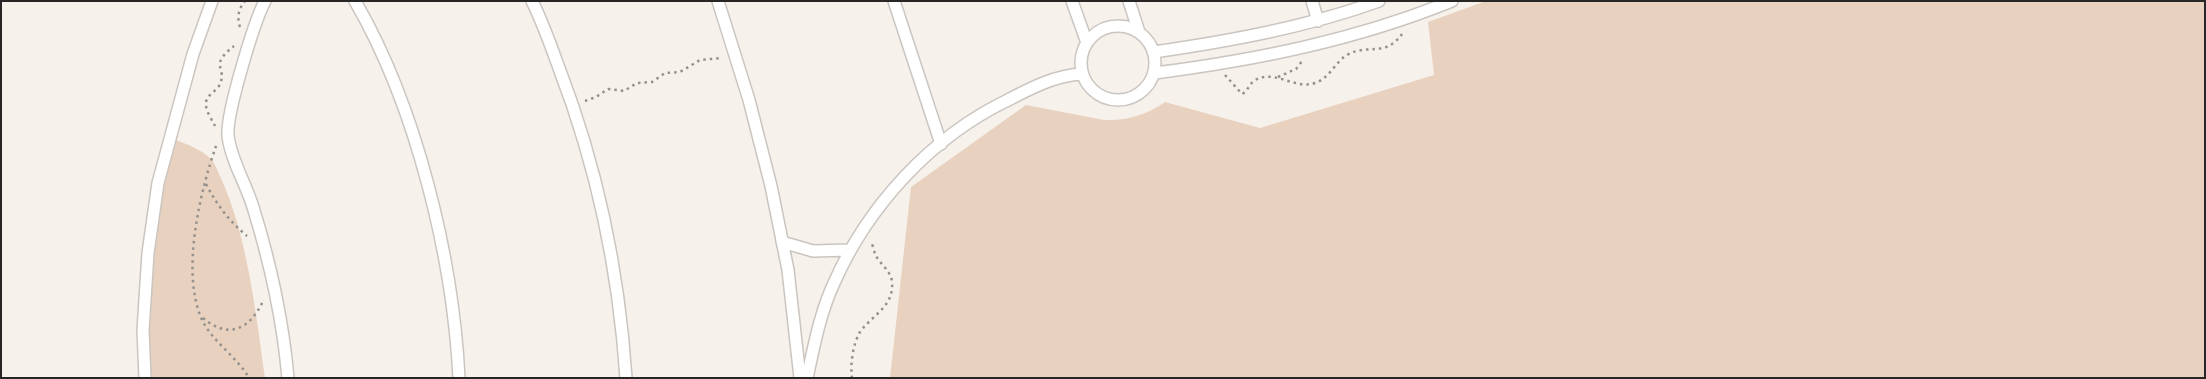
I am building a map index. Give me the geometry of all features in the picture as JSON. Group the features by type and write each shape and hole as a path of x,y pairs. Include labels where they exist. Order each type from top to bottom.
{"street":[{"path":"145,378 143,320 148,252 158,184 193,54 212,1"},
{"path":"265,1 253,30 225,137 252,204 264,248 284,339 288,378"},
{"path":"355,1 381,49 402,104 432,203 445,258 458,378"},
{"path":"532,1 574,105 592,165 608,234 623,332 626,378"},
{"path":"718,1 749,100 762,150 788,270 800,378"},
{"path":"894,1 941,144"},
{"path":"1072,1 1087,43"},
{"path":"1129,1 1139,32"},
{"path":"1312,1 1318,21"},
{"path":"1154,52 1200,45 1318,21 1379,1"},
{"path":"1155,74 1304,49 1362,33 1452,1"},
{"path":"1109,27 1127,27 1139,32 1148,40 1154,52 1155,74 1149,84 1141,93 1130,99 1118,101 1106,99 1096,94 1082,74 1081,63 1087,43 1100,30 1109,27"},
{"path":"807,378 823,311 849,250 900,182 968,122 1008,99 1046,82 1082,74"},
{"path":"782,242 813,251 849,250"}],"path":[{"path":"241,30 238,18 239,10 245,1"},
{"path":"1217,65 1242,94 1254,81 1263,78 1276,78 1303,84 1314,84 1322,80 1346,56 1355,52 1383,49 1391,46 1406,29 1411,17"},
{"path":"238,42 220,58 221,82 206,100 206,106 225,137 206,183 196,221 192,273 200,315 212,334 242,366 249,378"},
{"path":"1276,78 1292,72 1302,64 1304,49"},
{"path":"574,105 596,97 608,90 624,90 637,83 652,82 665,73 680,72 700,60 713,60 733,52"},
{"path":"206,183 218,206 230,221 246,236 264,248"},
{"path":"852,378 854,350 859,334 887,306 892,296 892,280 886,266 876,257 868,223"},
{"path":"200,315 210,324 221,329 235,329 248,324 256,315 265,295 274,289"}],"shaded area":[{"path":"1486,1 2205,1 2205,378 890,378 911,187 1026,105 1112,120 1136,116 1165,102 1260,128 1434,75 1428,22"},
{"path":"173,139 197,149 213,161 229,197 237,221 249,274 265,378 150,378 149,318 151,288 157,228"}]}
